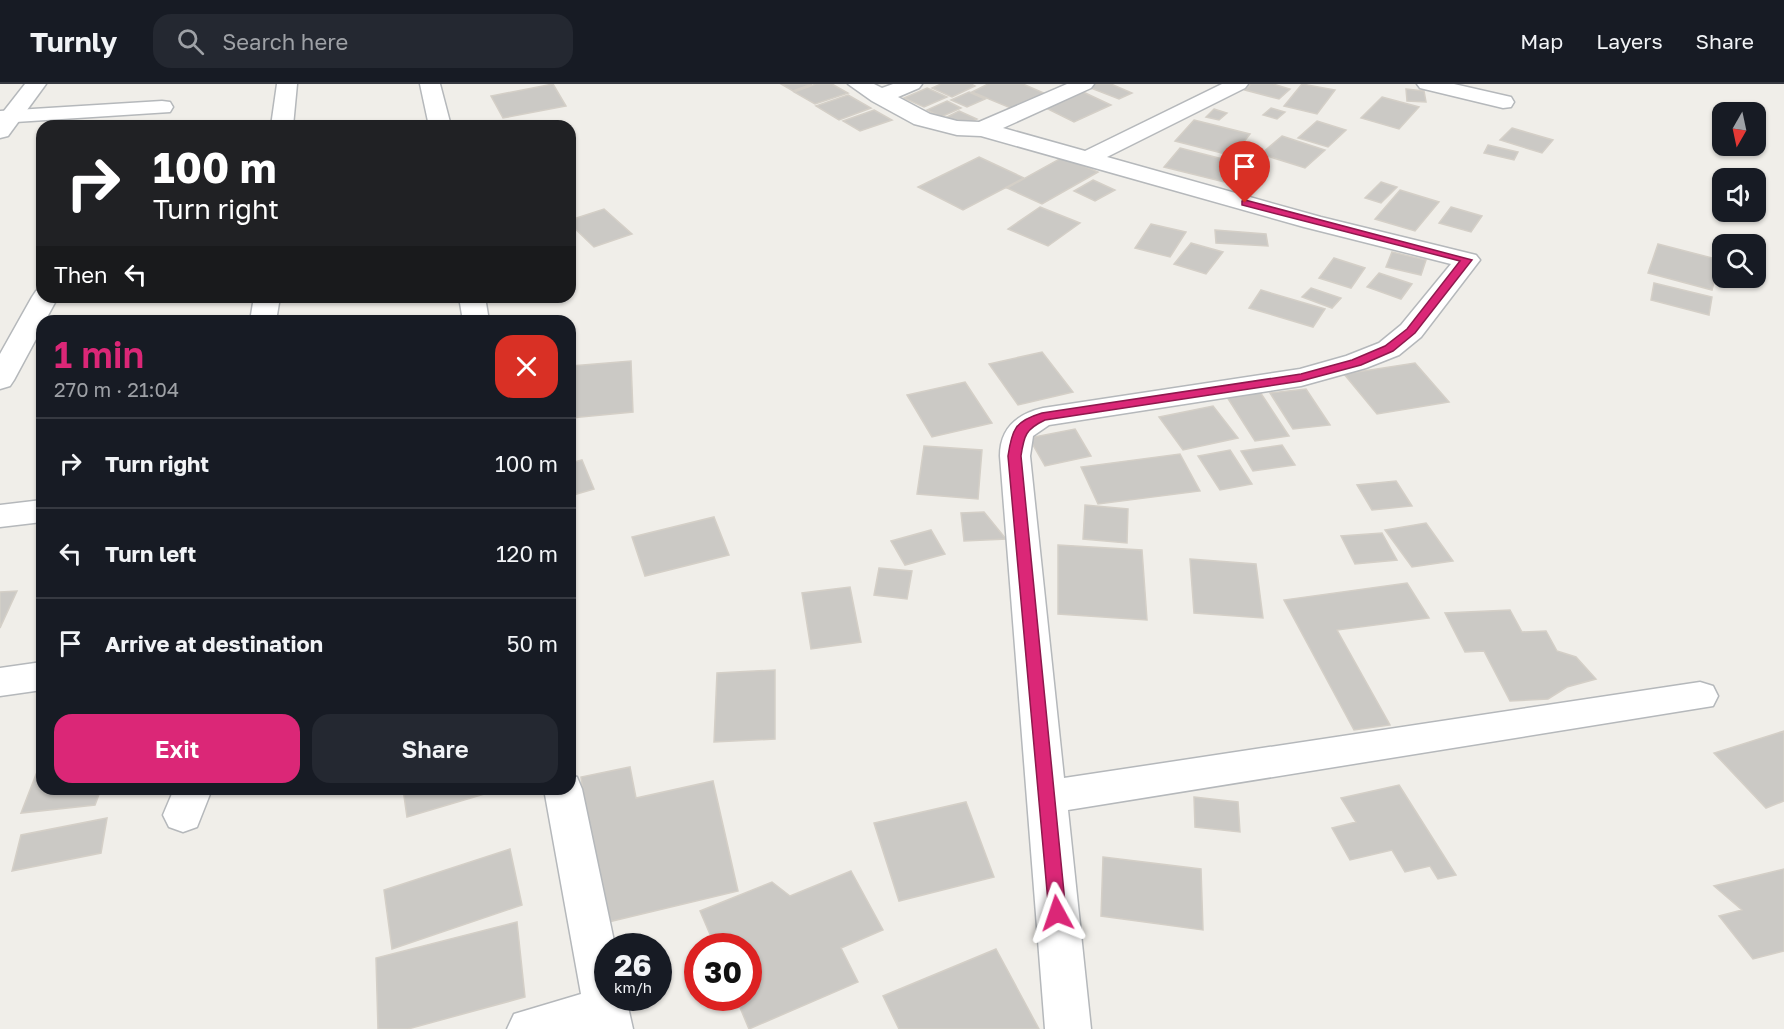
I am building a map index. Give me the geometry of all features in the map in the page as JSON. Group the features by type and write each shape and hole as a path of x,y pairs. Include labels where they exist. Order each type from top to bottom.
{"street":[{"path":"4,121 36,84"},
{"path":"283,120 287,84"},
{"path":"430,84 439,120"},
{"path":"858,84 922,120 957,128 982,129 1313,222 1467,260 1411,331 1389,349 1356,362 1301,377 1042,417 1026,424 1018,433 1015,456 1068,1029"},
{"path":"879,97 912,84"},
{"path":"982,129 1084,84"},
{"path":"1086,159 1238,84"},
{"path":"1427,84 1503,102"},
{"path":"4,121 166,100 153,120"},
{"path":"0,380 42,303"},
{"path":"0,516 36,512"},
{"path":"0,682 36,677"},
{"path":"1047,797 1700,696"},
{"path":"530,1029 608,1019 564,795"}],"building":[{"path":"553,84 566,106 503,118 491,96"},
{"path":"781,84 812,84 793,91"},
{"path":"816,84 832,84 848,93 815,104 794,92"},
{"path":"941,84 975,86 952,97 932,88"},
{"path":"988,84 1023,84 1046,94 1013,109 972,92"},
{"path":"1094,84 1111,84 1132,93 1119,99 1088,87"},
{"path":"1251,84 1273,84 1290,89 1279,99 1245,90"},
{"path":"1302,84 1335,90 1317,114 1284,106"},
{"path":"927,88 947,97 924,107 904,98"},
{"path":"1406,89 1424,91 1426,102 1407,101"},
{"path":"1081,91 1111,105 1074,122 1044,107"},
{"path":"969,92 985,99 967,107 951,100"},
{"path":"848,95 871,108 839,120 816,106"},
{"path":"1382,97 1419,107 1399,129 1361,118"},
{"path":"947,101 961,108 941,117 927,110"},
{"path":"1271,108 1285,112 1277,119 1263,115"},
{"path":"1214,109 1227,113 1219,120 1206,117"},
{"path":"874,110 892,120 860,131 843,121"},
{"path":"959,111 977,119 964,126 945,118"},
{"path":"1194,120 1250,134 1233,156 1175,141"},
{"path":"1317,121 1346,130 1328,147 1298,138"},
{"path":"1512,128 1553,140 1542,153 1500,140"},
{"path":"1282,136 1325,150 1305,168 1261,154"},
{"path":"1488,145 1518,152 1514,160 1484,153"},
{"path":"1180,148 1238,163 1224,182 1164,167"},
{"path":"979,157 1024,178 963,210 918,187"},
{"path":"1063,157 1098,172 1042,204 1007,188"},
{"path":"1093,180 1115,190 1095,201 1074,191"},
{"path":"1381,182 1397,187 1381,203 1365,198"},
{"path":"1400,190 1439,202 1415,231 1375,219"},
{"path":"1040,207 1080,223 1048,246 1008,229"},
{"path":"1451,207 1482,216 1471,232 1439,223"},
{"path":"604,209 632,234 594,247 576,230 576,218"},
{"path":"1151,224 1186,232 1170,257 1135,248"},
{"path":"1215,230 1266,234 1268,246 1216,243"},
{"path":"1191,243 1223,252 1206,274 1174,264"},
{"path":"1658,244 1712,258 1713,288 1712,290 1648,273"},
{"path":"1392,252 1426,260 1421,275 1386,267"},
{"path":"1334,258 1365,268 1351,288 1319,278"},
{"path":"1379,273 1412,284 1401,299 1367,287"},
{"path":"1654,283 1712,297 1709,315 1651,300"},
{"path":"1311,288 1341,298 1332,308 1302,297"},
{"path":"1261,290 1325,309 1313,327 1249,308"},
{"path":"1042,352 1073,392 1018,405 989,364"},
{"path":"631,361 633,412 576,418 576,366"},
{"path":"1415,363 1449,402 1377,414 1344,374"},
{"path":"965,382 992,423 932,437 907,395"},
{"path":"1306,389 1330,425 1293,429 1270,393"},
{"path":"1260,392 1289,436 1255,441 1227,397"},
{"path":"1213,406 1238,438 1183,450 1159,417"},
{"path":"1075,429 1091,456 1045,466 1029,438"},
{"path":"1282,445 1295,465 1253,471 1241,451"},
{"path":"924,446 982,450 978,499 917,494"},
{"path":"1230,450 1252,484 1220,490 1198,456"},
{"path":"1180,454 1200,491 1098,504 1081,467"},
{"path":"582,460 594,489 576,494 576,462"},
{"path":"1396,481 1412,506 1372,510 1357,485"},
{"path":"1085,505 1128,509 1127,543 1083,539"},
{"path":"984,512 1006,539 964,541 961,513"},
{"path":"714,517 729,555 645,576 632,537"},
{"path":"1426,523 1453,561 1412,567 1385,530"},
{"path":"931,530 945,554 905,565 891,541"},
{"path":"1382,533 1397,560 1355,564 1341,536"},
{"path":"1058,545 1142,550 1147,620 1058,614"},
{"path":"1190,559 1256,564 1263,618 1194,613"},
{"path":"879,568 912,571 907,599 874,595"},
{"path":"1407,583 1429,618 1337,630 1390,725 1354,730 1284,600"},
{"path":"850,587 861,642 811,649 802,593"},
{"path":"17,591 0,628 0,592"},
{"path":"1510,610 1522,632 1546,631 1557,651 1576,657 1596,679 1567,687 1548,699 1510,701 1484,651 1465,652 1445,613"},
{"path":"775,670 775,739 714,742 717,673"},
{"path":"1784,731 1784,801 1766,808 1714,753"},
{"path":"630,767 636,798 713,781 738,891 600,924 581,777"},
{"path":"36,774 36,795 99,795 95,805 21,813"},
{"path":"1399,785 1456,875 1438,879 1430,866 1405,872 1392,850 1350,860 1332,828 1356,822 1341,798"},
{"path":"404,795 481,795 407,817"},
{"path":"1194,797 1238,802 1240,832 1195,827"},
{"path":"966,802 994,877 899,901 874,823"},
{"path":"107,818 101,853 12,871 21,835"},
{"path":"510,849 522,905 392,949 384,890"},
{"path":"1103,857 1201,869 1203,930 1101,916"},
{"path":"1784,869 1784,951 1753,959 1719,916 1742,910 1714,886"},
{"path":"851,871 883,930 841,948 858,982 749,1029 741,1011 762,1011 762,933 709,933 700,911 772,882 790,896"},
{"path":"517,922 525,997 408,1029 378,1029 376,958"},
{"path":"996,949 1039,1029 899,1029 883,996"}],"route":[{"path":"1057,913 1015,456 1014,443 1018,433 1026,424 1042,417 1301,377 1356,362 1389,349 1411,331 1467,260 1245,203"}]}
